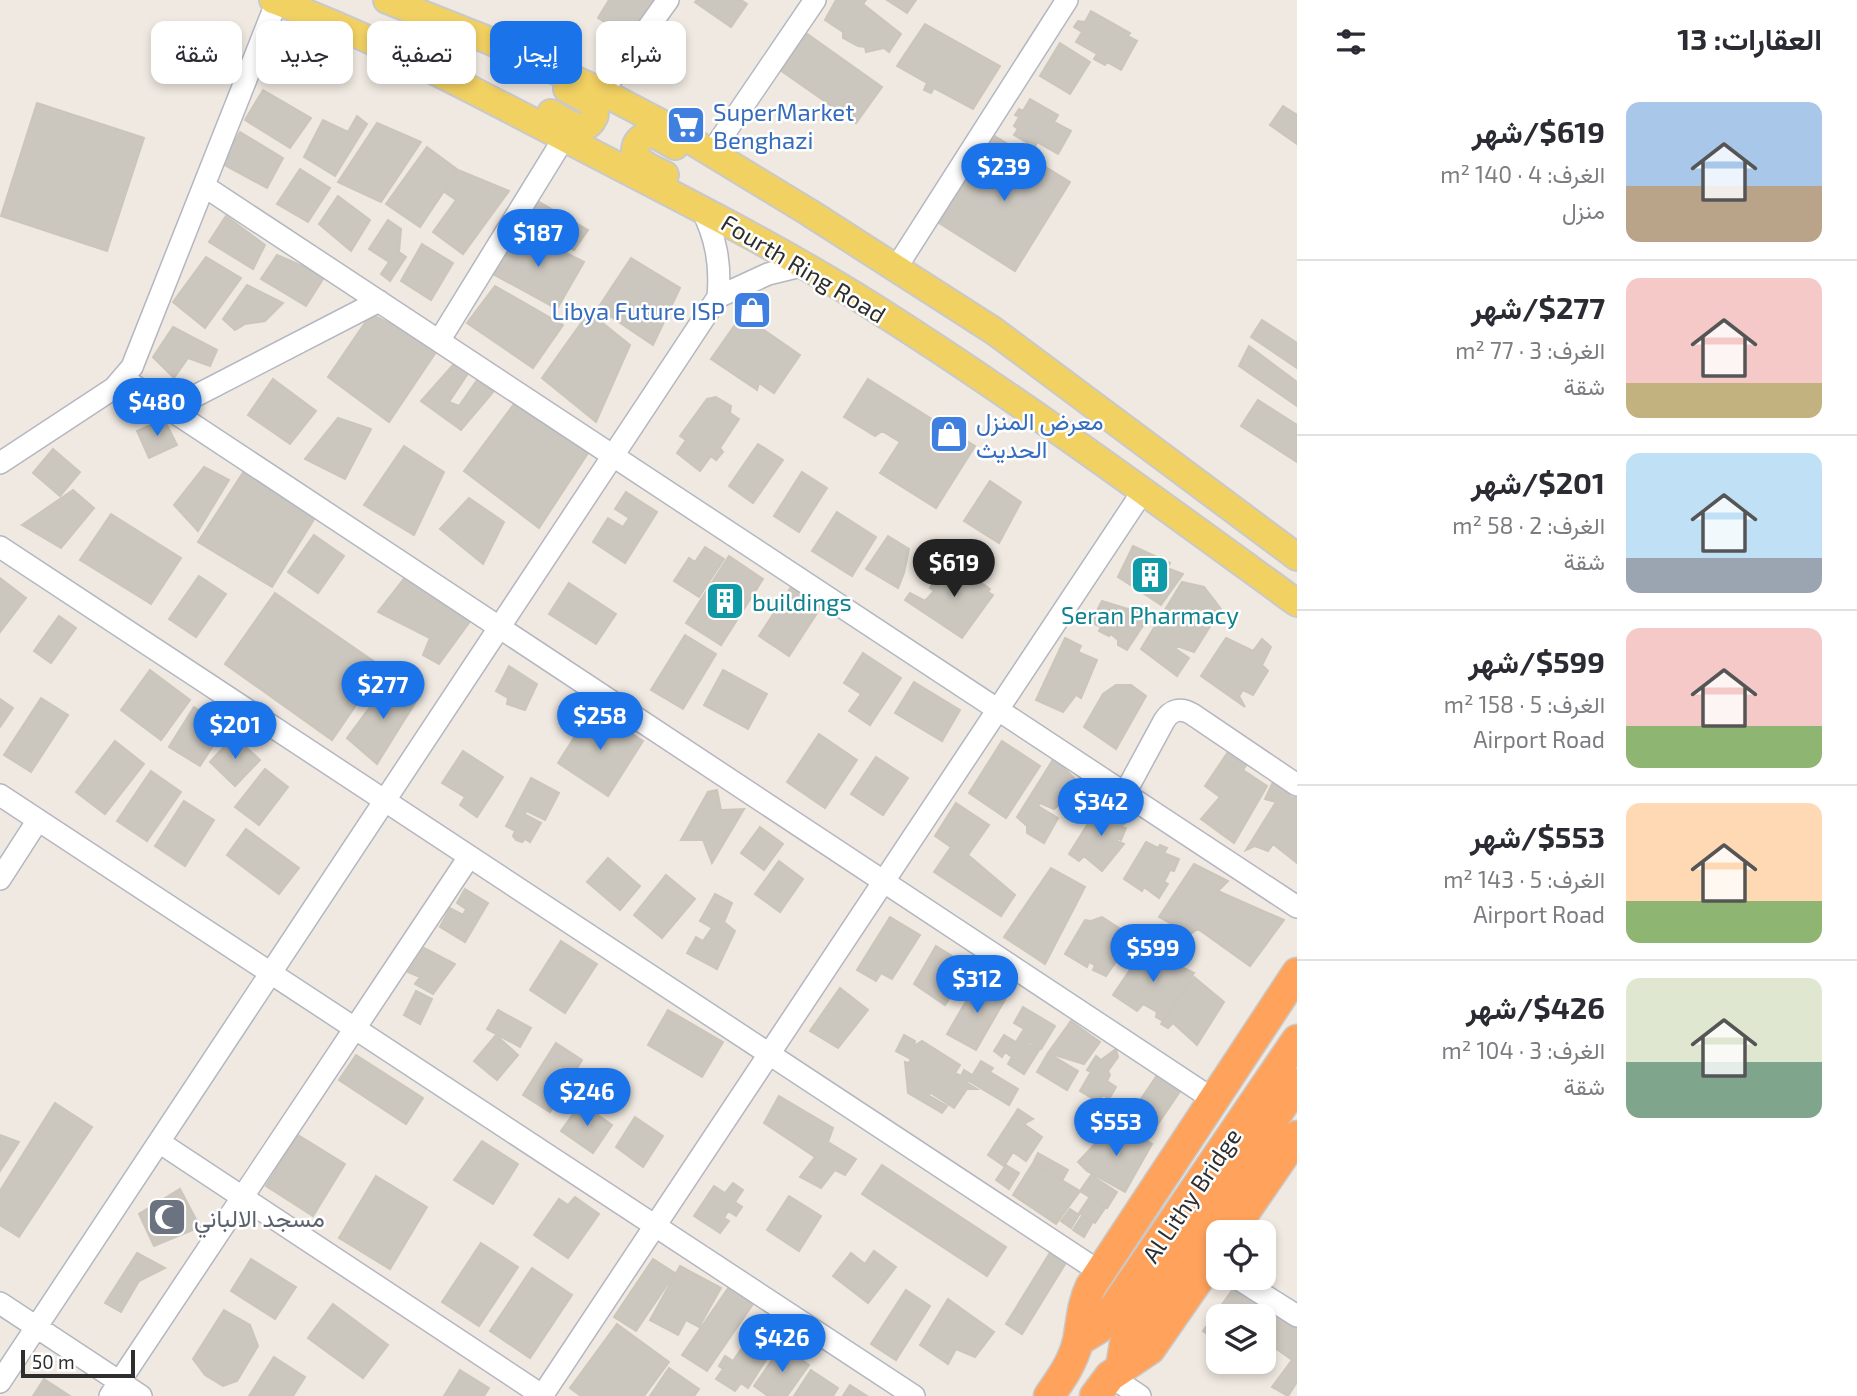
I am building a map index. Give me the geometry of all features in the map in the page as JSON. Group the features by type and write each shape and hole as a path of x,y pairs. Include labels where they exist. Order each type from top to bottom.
{"highway":[{"path":"1049,1396 1066,1370 1078,1341 1085,1298 1100,1272 1297,973"},
{"name":"Al Lithy Bridge","path":"1078,1341 1099,1328 1108,1317 1297,1040"},
{"name":"Al Lithy Bridge","path":"1109,1380 1130,1330 1297,1084"},
{"path":"1239,1220 1297,1136"},
{"path":"1109,1380 1150,1349 1206,1273"}],"main road":[{"name":"Fourth Ring Road","path":"387,0 490,42"},
{"name":"Fourth Ring Road","path":"275,1 367,40"},
{"name":"Fourth Ring Road","path":"582,83 711,153 810,213 1005,339 1297,558"},
{"name":"Fourth Ring Road","path":"458,84 701,208 805,265 893,320 1143,491 1297,603"},
{"path":"496,84 577,127 584,127 593,120 595,114 591,102 554,84"},
{"path":"766,244 758,228 745,216 641,161 635,149 641,137 654,134 660,137 760,200 782,208 810,213"}],"street":[{"path":"602,92 668,0"},
{"path":"711,153 816,0"},
{"path":"896,268 1067,0"},
{"path":"0,463 124,379 138,354 275,1"},
{"path":"439,341 564,138"},
{"path":"204,186 1297,907"},
{"path":"0,1382 718,296 719,269 715,238 701,208"},
{"path":"718,296 768,274 805,265"},
{"path":"170,409 379,301"},
{"path":"124,379 1214,1100"},
{"path":"159,1142 542,1396 1143,491"},
{"path":"0,547 1100,1272"},
{"path":"1125,793 1168,714 1176,710 1192,714 1297,785"},
{"path":"0,796 914,1396"},
{"path":"0,879 38,820"},
{"path":"115,1389 469,857"},
{"path":"1256,1290 1297,1316"},
{"path":"0,1303 36,1327 115,1389 141,1396"},
{"path":"1109,1380 1139,1396"}],"building":[{"path":"609,0 659,0 647,21 603,21 598,18"},
{"path":"741,0 747,4 731,27 695,2"},
{"path":"836,0 866,0 863,4 901,34 889,52 884,48 866,52 865,47 843,38 843,32 825,20"},
{"path":"887,0 916,0 907,13"},
{"path":"1091,11 1130,33 1128,36 1137,41 1121,70 1107,62 1105,65 1094,59 1097,54 1076,42 1082,32 1074,27 1078,21 1085,22"},
{"path":"925,24 1000,66 973,109 934,88 931,93 924,90 927,83 897,66"},
{"path":"806,33 882,87 856,123 780,70"},
{"path":"1060,43 1090,62 1070,94 1040,76"},
{"path":"263,90 311,118 290,148 245,120"},
{"path":"1030,99 1058,115 1054,122 1071,131 1058,154 1037,142 1035,147 1014,135 1018,129 1014,126 1019,117 1015,115 1019,109 1023,111"},
{"path":"37,103 144,138 107,251 1,216"},
{"path":"1283,106 1297,115 1297,144 1270,125"},
{"path":"357,116 367,124 335,176 304,157 323,120 348,132"},
{"path":"377,123 421,142 381,202 338,182"},
{"path":"240,132 283,158 267,188 221,163"},
{"path":"993,135 1070,182 1015,271 939,223"},
{"path":"427,147 458,170 420,227 386,204"},
{"path":"300,169 330,188 308,222 277,204"},
{"path":"458,170 509,191 463,254 433,232 456,200 443,191"},
{"path":"338,196 370,220 351,251 319,224"},
{"path":"536,200 588,230 574,250 521,225"},
{"path":"226,216 265,245 253,269 209,242"},
{"path":"388,220 401,229 399,252 406,257 390,281 381,274 389,262 369,249"},
{"path":"519,229 584,262 557,309 493,274"},
{"path":"422,244 453,263 431,300 401,281"},
{"path":"277,255 325,276 306,306 261,279"},
{"path":"206,257 241,278 205,328 173,302"},
{"path":"631,258 680,288 653,345 598,308"},
{"path":"247,285 283,303 265,321 245,324 235,330 223,319"},
{"path":"495,286 563,325 533,368 467,323"},
{"path":"589,312 630,345 596,422 542,378"},
{"path":"371,314 438,349 389,422 328,377"},
{"path":"742,315 800,355 774,393 759,383 757,390 711,359"},
{"path":"1262,320 1297,343 1297,368 1251,337"},
{"path":"173,327 217,350 210,366 188,358 174,378 153,357"},
{"path":"1249,346 1297,382 1297,406 1239,366"},
{"path":"453,365 469,372 449,402 459,406 477,380 494,391 461,430 421,401"},
{"path":"273,379 316,411 290,444 248,415"},
{"path":"868,379 975,446 936,508 880,473 900,442 882,431 875,436 844,417"},
{"path":"716,397 731,406 730,413 739,419 720,448 723,452 716,460 711,456 700,471 677,453 686,440 680,436 707,399"},
{"path":"1258,400 1297,425 1297,462 1241,426"},
{"path":"514,404 590,450 539,528 464,471"},
{"path":"338,418 371,429 345,479 305,459"},
{"path":"164,419 177,445 149,458 137,431"},
{"path":"758,444 783,460 753,503 729,486"},
{"path":"404,446 444,472 414,535 364,505"},
{"path":"53,449 80,472 60,496 33,473"},
{"path":"204,467 229,480 198,531 174,505"},
{"path":"244,471 316,516 272,587 198,542"},
{"path":"802,472 827,488 799,532 774,516"},
{"path":"990,481 1021,502 999,543 964,521"},
{"path":"73,490 94,508 61,548 22,525"},
{"path":"626,492 657,512 625,563 593,542 608,518 623,527 629,518 615,509"},
{"path":"469,498 504,522 483,564 440,529"},
{"path":"837,512 876,537 852,576 812,551"},
{"path":"111,514 181,558 151,604 80,560"},
{"path":"314,535 344,556 318,593 288,572"},
{"path":"888,536 909,549 898,588 866,569"},
{"name":"Seran Pharmacy","path":"1133,546 1170,563 1167,568 1183,574 1161,605 1118,577"},
{"path":"705,547 724,559 699,597 674,581 689,558 695,562"},
{"name":"buildings","path":"729,556 763,579 721,645 686,623"},
{"path":"949,558 966,568 966,572 990,589 988,592 993,595 962,638 905,600 910,593 925,601 934,591 930,588"},
{"path":"199,576 226,594 196,637 169,619"},
{"path":"406,576 471,620 439,664 423,655 430,638 378,612"},
{"path":"0,578 26,598 0,632"},
{"path":"1182,582 1204,587 1221,609 1194,652 1177,646 1176,649 1189,658 1177,676 1141,649"},
{"path":"569,583 616,614 596,644 549,614"},
{"path":"791,587 821,607 789,656 759,636"},
{"path":"275,593 382,667 332,740 225,664"},
{"path":"1102,601 1138,612 1135,617 1146,621 1127,650 1118,645 1118,640 1111,634 1109,636 1099,631 1101,627 1091,622"},
{"path":"59,616 76,628 51,663 34,651"},
{"path":"685,635 716,654 683,709 651,690"},
{"path":"1065,638 1081,646 1078,652 1097,660 1081,698 1076,695 1063,712 1036,700"},
{"path":"1226,638 1253,651 1262,639 1271,647 1262,665 1268,671 1253,695 1243,690 1239,696 1245,707 1201,676"},
{"path":"863,653 901,678 870,725 849,711 861,694 844,683"},
{"path":"509,666 537,684 525,710 507,704 508,698 496,691"},
{"path":"150,670 190,700 161,740 121,710"},
{"path":"723,670 767,694 748,729 704,705"},
{"path":"390,680 418,698 377,764 347,738"},
{"path":"914,682 960,710 942,741 895,713"},
{"path":"1116,685 1131,685 1146,696 1116,749 1084,727 1103,694"},
{"path":"41,698 68,715 31,772 4,755"},
{"path":"0,699 13,708 0,727"},
{"path":"194,707 225,727 200,766 169,747"},
{"path":"593,708 643,741 608,796 558,763"},
{"path":"819,734 857,760 825,808 787,782"},
{"path":"234,736 260,760 235,786 210,762"},
{"path":"115,741 144,764 105,814 76,792"},
{"path":"1002,741 1040,766 1006,818 969,793"},
{"path":"1230,749 1247,764 1243,770 1267,786 1234,843 1201,819 1220,797 1205,786"},
{"path":"463,751 503,777 477,817 460,805 465,797 442,783"},
{"path":"876,757 908,778 883,815 851,794"},
{"path":"1054,758 1082,786 1054,809 1040,803 1038,806 1058,818 1044,843 1027,833 1027,826 1017,817"},
{"path":"265,769 288,787 259,825 235,807"},
{"path":"151,771 181,792 147,841 117,821"},
{"path":"531,778 559,793 545,820 527,811 524,814 541,823 530,842 525,839 522,842 513,836 515,831 506,826"},
{"path":"1273,782 1291,790 1289,797 1297,798 1297,863 1273,844 1268,851 1255,846 1246,850 1276,802 1265,799"},
{"path":"717,790 721,810 744,809 712,863 703,840 681,840 708,792"},
{"path":"184,801 214,820 185,866 155,846"},
{"path":"956,803 989,825 968,855 1015,895 1001,916 934,872 951,847 935,836"},
{"path":"1101,803 1128,820 1121,827 1126,828 1121,840 1118,838 1117,841 1124,844 1102,871 1084,856 1079,861 1069,854"},
{"path":"760,827 783,844 764,870 741,853"},
{"path":"246,829 299,868 279,894 227,855"},
{"path":"1146,842 1158,848 1160,845 1167,848 1164,853 1179,859 1174,871 1170,870 1164,882 1168,884 1159,898 1144,887 1142,891 1124,879"},
{"path":"608,858 640,886 620,910 587,882"},
{"path":"779,861 803,879 780,912 755,894"},
{"path":"1194,864 1228,881 1218,891 1284,920 1250,966 1198,929 1190,934 1159,917"},
{"path":"1051,868 1085,887 1045,964 1004,937"},
{"path":"666,875 695,899 662,938 634,915"},
{"path":"465,889 488,903 465,942 440,927 450,908 463,915 466,909 457,903"},
{"path":"715,894 732,903 724,922 735,931 717,969 687,953 696,937 703,941 712,928 700,921"},
{"path":"890,917 920,935 892,979 881,973 876,981 857,970"},
{"path":"1102,917 1133,937 1106,976 1093,970 1095,965 1089,962 1087,967 1065,954 1085,920"},
{"path":"561,941 597,964 565,1013 530,990"},
{"path":"936,946 970,967 945,1005 914,984"},
{"path":"424,948 455,964 433,994 415,984 420,977 408,972"},
{"path":"1144,949 1194,973 1163,1021 1156,1017 1157,1012 1143,1004 1137,1011 1113,995"},
{"path":"1194,977 1224,1002 1197,1045 1173,1023 1168,1028 1161,1024"},
{"path":"979,979 1007,996 976,1050 947,1034"},
{"path":"840,988 868,1010 838,1048 810,1031"},
{"path":"416,991 432,999 420,1024 404,1015"},
{"path":"1023,1007 1055,1026 1041,1049 1028,1041 1027,1043 1039,1050 1024,1074 1008,1064 1012,1057 1005,1052 1002,1057 994,1051 1004,1035 1016,1042 1024,1029 1014,1023"},
{"path":"498,1010 531,1028 520,1047 487,1029"},
{"path":"668,1010 723,1042 702,1077 648,1045"},
{"path":"1071,1021 1100,1042 1084,1064 1048,1053"},
{"path":"496,1035 518,1055 497,1080 474,1061"},
{"path":"904,1035 915,1041 914,1046 922,1041 960,1065 955,1073 961,1076 964,1070 972,1075 967,1083 977,1089 967,1089 954,1108 931,1093 928,1095 947,1106 942,1113 908,1093 905,1062 909,1063 911,1059 896,1051"},
{"path":"556,1043 582,1060 550,1112 523,1095"},
{"path":"1116,1049 1118,1057 1108,1071 1110,1075 1107,1081 1116,1087 1109,1099 1103,1095 1098,1102 1080,1091 1091,1072 1087,1070 1096,1056 1101,1060"},
{"path":"1048,1053 1078,1071 1067,1090 1037,1072"},
{"path":"356,1055 423,1098 406,1124 339,1080"},
{"path":"981,1061 993,1068 990,1072 1018,1089 1009,1105 969,1081"},
{"path":"1160,1071 1183,1087 1151,1134 1128,1118"},
{"path":"779,1096 833,1128 828,1142 856,1159 845,1175 835,1170 821,1188 800,1177 815,1157 764,1123"},
{"path":"55,1103 92,1127 19,1237 0,1225 0,1191"},
{"path":"581,1103 612,1125 593,1153 561,1131"},
{"path":"1018,1109 1033,1119 1024,1124 1042,1137 1026,1161 1013,1152 1004,1166 988,1155"},
{"path":"635,1117 663,1136 643,1167 616,1147"},
{"path":"1108,1130 1125,1139 1129,1131 1152,1144 1125,1192 1087,1171 1078,1162"},
{"path":"0,1135 19,1142 0,1171"},
{"path":"298,1135 345,1164 313,1216 266,1186"},
{"path":"482,1141 518,1164 493,1204 454,1180"},
{"path":"1038,1153 1068,1170 1063,1179 1033,1163"},
{"path":"1033,1163 1080,1191 1056,1224 1013,1195"},
{"path":"882,1165 1006,1247 987,1276 862,1194"},
{"path":"1006,1165 1019,1173 1009,1189 996,1180"},
{"path":"1091,1175 1117,1192 1107,1208 1080,1191"},
{"path":"376,1176 427,1207 390,1269 339,1238"},
{"path":"733,1183 743,1190 735,1202 742,1207 736,1216 728,1211 724,1218 729,1221 720,1233 694,1216 714,1186 725,1193"},
{"path":"180,1189 200,1227 154,1246 139,1214"},
{"path":"789,1196 821,1216 799,1251 767,1230"},
{"path":"575,1197 599,1214 568,1258 534,1235 559,1199 568,1205"},
{"path":"1089,1198 1105,1208 1095,1223 1079,1213"},
{"path":"1070,1209 1079,1215 1071,1228 1061,1221"},
{"path":"1082,1216 1092,1223 1084,1237 1073,1230"},
{"path":"481,1243 518,1267 479,1326 442,1302"},
{"path":"874,1251 896,1267 868,1303 833,1276 851,1253 865,1264"},
{"path":"1051,1251 1067,1261 1022,1334 1006,1324"},
{"path":"137,1253 165,1268 139,1281 121,1312 105,1303"},
{"path":"251,1259 296,1287 275,1319 231,1291"},
{"path":"653,1259 675,1273 636,1331 614,1317"},
{"path":"680,1266 721,1288 699,1327 686,1320 678,1335 650,1320"},
{"path":"532,1268 572,1295 530,1358 490,1331"},
{"path":"729,1287 753,1304 707,1371 682,1355"},
{"path":"906,1290 930,1306 896,1360 871,1344"},
{"path":"1232,1290 1249,1290 1269,1304 1222,1304"},
{"path":"948,1299 994,1332 975,1357 956,1349 948,1364 920,1345"},
{"path":"333,1304 388,1345 363,1378 308,1338"},
{"path":"1276,1309 1297,1324 1297,1382 1288,1396 1272,1387 1292,1360 1276,1349"},
{"path":"224,1310 250,1325 258,1346 237,1381 223,1386 205,1375 193,1359"},
{"path":"759,1323 775,1334 767,1347 773,1349 748,1388 741,1383 735,1391 716,1379 723,1369 719,1366 725,1356 733,1361"},
{"path":"617,1324 669,1362 644,1396 581,1396 570,1388"},
{"path":"782,1346 809,1365 787,1396 768,1396 754,1386"},
{"path":"274,1357 305,1377 293,1396 249,1396"},
{"path":"669,1368 699,1389 694,1396 650,1396"},
{"path":"460,1370 489,1388 484,1396 444,1396"},
{"path":"811,1370 838,1388 833,1396 794,1396"},
{"path":"44,1379 70,1396 33,1396"},
{"path":"850,1385 867,1396 843,1396"}],"place":[{"name":"SuperMarket Benghazi","path":"686,125"},
{"name":"Libya Future ISP","path":"752,310"},
{"name":"معرض المنزل الحديث","path":"949,434"},
{"name":"Seran Pharmacy","path":"1150,575"},
{"name":"buildings","path":"725,601"},
{"name":"مسجد الالباني","path":"167,1217"}]}
